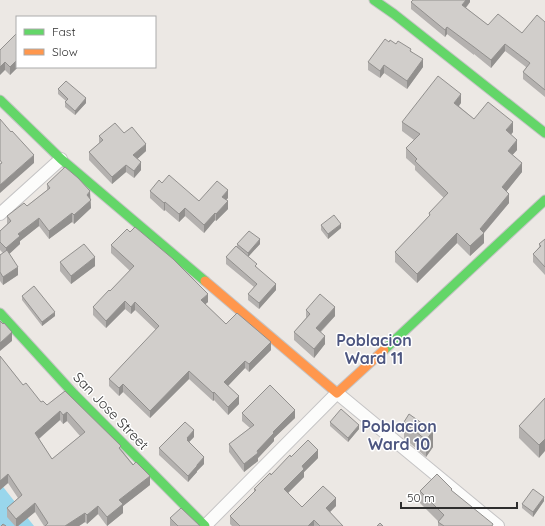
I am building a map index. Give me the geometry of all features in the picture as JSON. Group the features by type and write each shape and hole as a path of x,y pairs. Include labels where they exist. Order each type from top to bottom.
{"street":[{"path":"374,0 394,14 545,134"},
{"path":"0,100 60,158 498,526"},
{"path":"0,214 60,158"},
{"path":"205,526 337,392 545,200"},
{"name":"San Jose Street","path":"0,313 74,394 205,526"}],"water":[{"path":"0,483 34,526 0,526"}],"building":[{"path":"413,0 466,0 462,5 488,25 498,14 522,33 537,15 545,22 545,90 523,72 530,63 505,44 491,60 447,27 445,30 411,2"},
{"path":"16,34 16,61 10,67 5,62 0,67 0,50"},
{"path":"385,39 396,44 398,41 423,59 407,81 384,65 380,71 368,62"},
{"path":"438,76 461,94 454,103 474,119 488,102 513,122 506,130 517,140 508,151 522,163 502,187 509,194 480,229 484,233 470,246 457,233 417,274 395,252 430,215 429,213 448,193 415,161 417,159 406,148 420,134 402,122"},
{"path":"66,81 86,98 75,111 65,102 68,99 58,89"},
{"path":"0,119 34,155 0,185 0,164 2,163 0,160"},
{"path":"115,123 124,133 132,127 146,144 133,155 141,162 134,171 126,165 112,177 89,152 103,140 99,136"},
{"path":"65,167 90,191 87,195 91,200 74,215 72,213 49,231 39,218 18,234 20,236 6,248 0,242 0,231 11,221 7,216 24,203 27,206 50,188 47,184"},
{"path":"169,175 199,201 217,181 228,190 222,197 228,201 204,225 185,208 179,214 150,191 159,180 162,183"},
{"path":"334,215 341,224 328,234 321,225"},
{"path":"135,227 173,259 208,294 201,300 226,324 237,313 271,342 249,364 245,361 224,382 239,396 228,407 214,392 213,393 189,371 150,411 123,384 119,388 109,379 159,326 135,302 131,307 125,301 106,321 93,307 134,266 111,245 127,229 130,232"},
{"path":"249,231 260,239 248,253 237,244"},
{"path":"545,239 545,267 533,254 541,246 539,244"},
{"path":"84,244 95,257 71,276 60,262"},
{"path":"236,246 257,264 255,266 276,284 259,303 248,294 257,284 226,257"},
{"path":"7,250 18,267 3,277 0,272 0,255"},
{"path":"34,286 55,312 42,322 22,296"},
{"path":"320,294 335,307 316,328 325,336 314,349 294,332 310,314 306,310"},
{"path":"0,321 3,324 4,323 12,332 0,343"},
{"path":"0,356 23,385 26,383 41,402 43,401 47,405 65,391 121,446 119,448 133,465 136,462 150,476 119,500 123,504 107,517 98,506 87,515 85,513 65,526 45,526 48,523 35,503 16,519 7,508 22,495 8,474 0,481","holes":["60,411 63,415 67,412 85,432 52,459 35,433"]},
{"path":"270,385 295,410 273,432 274,433 257,451 258,453 244,464 229,444 254,425 242,413"},
{"path":"545,398 545,439 539,445 519,426"},
{"path":"341,409 359,425 348,438 330,422"},
{"path":"409,414 433,431 426,440 404,422"},
{"path":"185,422 194,430 187,440 204,457 188,476 159,448"},
{"path":"308,440 318,450 302,466 304,469 284,489 302,507 323,486 336,498 326,508 343,526 320,526 314,520 308,526 240,526 230,516 256,490 254,489 270,473 271,475 290,455 291,457"},
{"path":"437,474 452,489 451,490 493,524 492,526 444,526 438,522 444,515 420,491"},
{"path":"533,489 544,497 533,512 522,504"},
{"path":"181,508 200,526 178,526 170,518"}],"traffic: fast":[{"path":"374,0 394,14 545,133"},
{"path":"0,100 61,159 205,281"},
{"path":"384,350 545,200"},
{"path":"0,313 74,394 205,526"}],"traffic: slow":[{"path":"205,281 337,393 384,350"}],"district":[{"name":"Poblacion Ward 11","path":"374,349"},
{"name":"Poblacion Ward 10","path":"399,435"}]}
